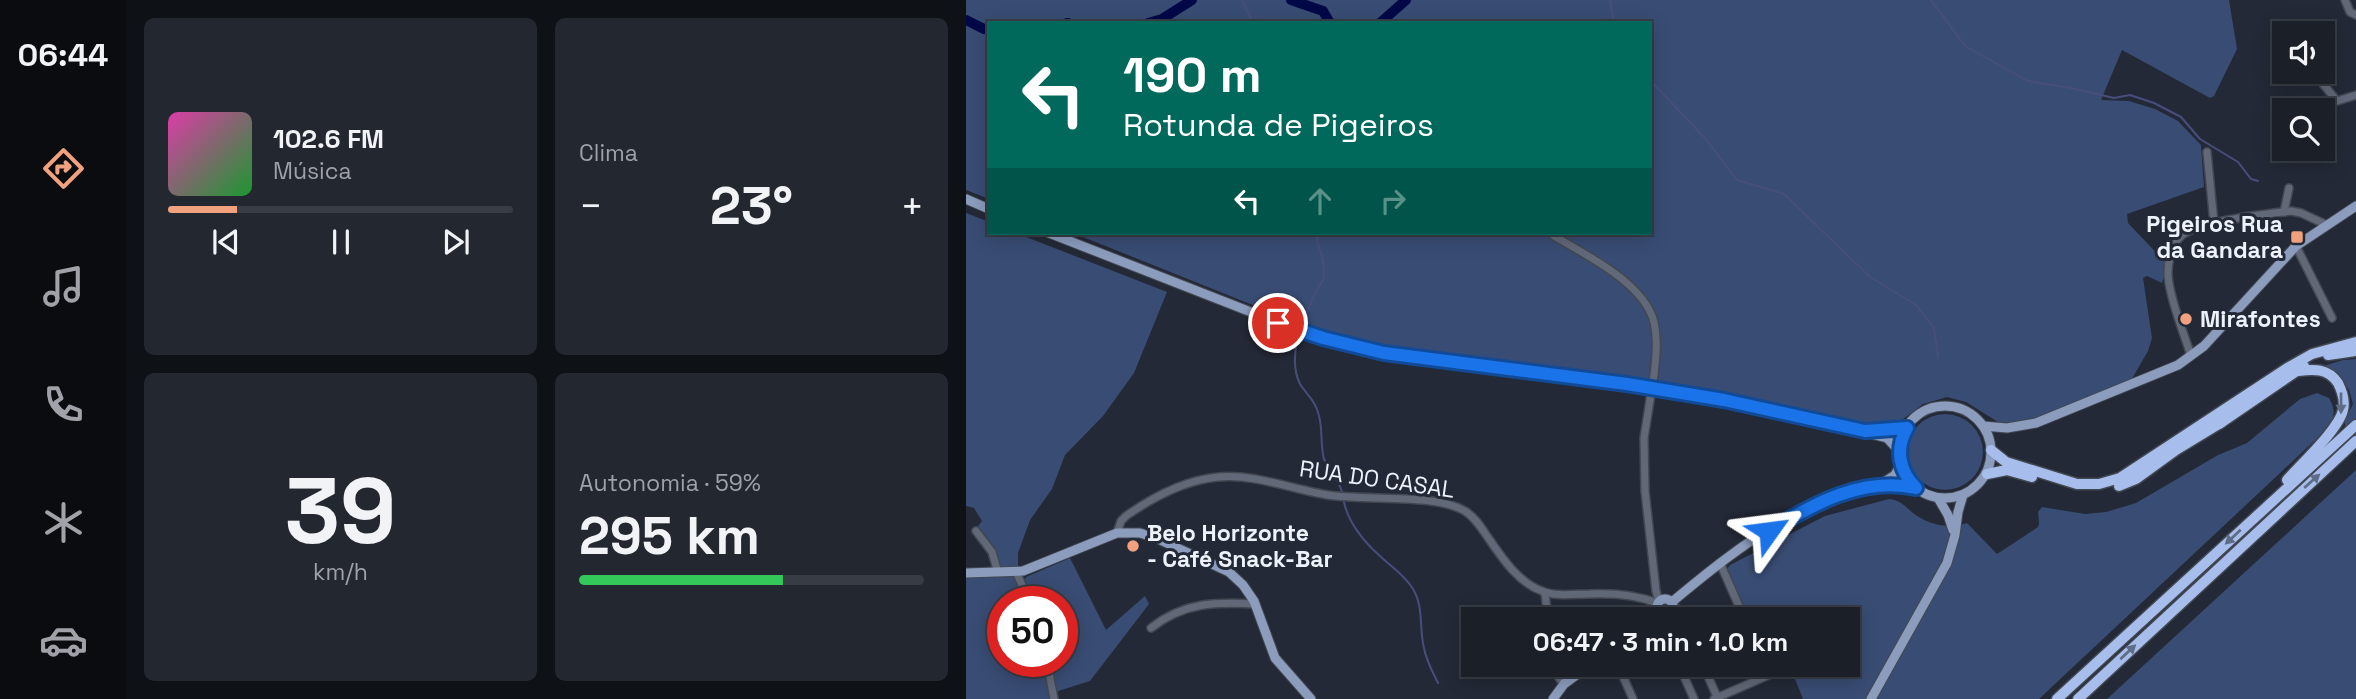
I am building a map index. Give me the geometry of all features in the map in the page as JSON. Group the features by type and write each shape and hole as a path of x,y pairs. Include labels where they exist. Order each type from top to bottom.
{"highway":[{"path":"1987,474 2007,470 2088,491 2122,485 2312,354 2336,346 2356,344"},
{"path":"2220,417 2315,359 2356,351"},
{"path":"2250,522 2336,424 2343,410 2339,385 2330,374 2316,369 2296,371"},
{"path":"2057,699 2356,425"},
{"path":"2078,699 2356,441"},
{"path":"1991,445 2006,462 2088,485 2120,478 2156,460"}],"main road":[{"path":"966,199 987,207"},
{"path":"1983,426 2007,428 2036,424 2150,378 2191,356 2204,346 2296,246 2356,206"},
{"path":"1054,235 1290,327 1344,344 1384,353 1627,384 1749,404 1865,431 1887,438 1899,451"},
{"path":"1916,488 1906,477 1899,451 1907,428 1925,411 1949,406 1972,415 1983,426 1991,445"},
{"path":"1865,431 1907,428"},
{"path":"1672,607 1720,562 1815,503 1879,485 1899,484 1938,498 1963,495 1976,487 1987,474 1991,445 1998,433 2007,428"},
{"path":"1879,485 1895,475 1901,464"},
{"path":"1871,699 1947,563 1963,495"},
{"path":"1938,498 1948,515 1955,536"},
{"path":"966,573 1016,572 1117,533 1156,538 1229,572 1243,585 1255,604 1275,658 1311,699"},
{"path":"1660,607 1665,598 1673,604"},
{"path":"1553,699 1564,684 1574,677"}],"street":[{"path":"2345,0 2350,12 2356,15"},
{"path":"2323,84 2337,101 2356,95"},
{"path":"2207,152 2214,223"},
{"path":"2284,212 2288,188"},
{"path":"2191,356 2168,282 2168,263 2179,237 2189,230 2214,223 2284,212 2301,213 2327,225"},
{"path":"1553,236 1616,274 1635,289 1654,319 1658,350 1644,438 1645,491 1659,607"},
{"path":"2296,246 2332,318"},
{"name":"RUA DO CASAL","path":"1117,533 1126,516 1168,491 1194,481 1219,476 1331,496 1420,501 1452,506 1466,512 1475,519 1501,556 1521,578 1545,593"},
{"path":"976,531 992,552 998,573"},
{"path":"1720,562 1739,607"},
{"path":"1016,572 1023,586"},
{"path":"1547,607 1545,593 1599,593 1648,600 1656,607"},
{"path":"1152,628 1180,609 1213,604 1255,604"},
{"path":"1673,604 1676,607"},
{"path":"1050,677 1054,699"},
{"path":"1559,677 1564,684"},
{"path":"1623,677 1633,699"},
{"path":"1684,677 1694,699"},
{"path":"1708,677 1716,698 1764,677"}],"shaded area":[{"path":"966,0 2229,0 2237,49 2214,96 2210,98 2122,50 2101,100 2129,101 2155,109 2178,121 2201,145 2204,187 2127,214 2128,223 2167,264 2162,283 2147,276 2143,278 2152,338 2148,351 2129,384 2049,415 2009,423 1998,422 1966,402 1947,397 1923,404 1894,426 1881,426 1656,387 1415,353 1359,341 1285,318 1078,235 1652,235 1652,21 987,21 987,198 966,190"},
{"path":"966,213 987,221 987,235 1021,235 1167,292 1134,373 1103,416 1065,455 1052,489 1030,520 1018,553 1018,567 1000,568 994,547 978,526 982,521 974,508 966,506"},
{"path":"2356,359 2356,418 2345,429 2345,420 2353,404 2349,390 2338,373 2320,367"},
{"path":"2317,393 2329,398 2334,410 2327,429 2039,699 1803,699 1794,677 1860,677 1860,607 1744,607 1727,569 1825,516 1889,499 1899,502 1932,523 1953,526 1967,523 1997,554 2038,527 2038,512 2042,507 2085,514 2106,512 2136,503 2218,455 2247,443 2300,399"},
{"path":"1945,414 1959,417 1972,425 1980,438 1983,452 1980,466 1972,479 1959,487 1945,490 1931,487 1918,479 1910,466 1907,452 1910,438 1918,425 1931,417"},
{"path":"2356,470 2356,699 2107,699"},
{"path":"1070,558 1106,630 1145,596 1149,604 1090,681 1055,692 1052,677 1078,677 1078,586 1026,586 1026,577"},
{"path":"1013,575 1018,586 987,586 987,677 1046,677 1050,699 966,699 966,578"}],"waterway":[{"path":"1155,21 1192,0"},
{"path":"1242,0 1252,21"},
{"path":"1291,0 1323,11 1329,21"},
{"path":"1382,21 1406,0"},
{"path":"1610,0 1614,21"},
{"path":"1931,0 1965,46 2028,81 2114,98 2130,95 2154,103 2181,117 2200,139 2238,162 2251,179 2258,181"},
{"path":"966,20 987,29"},
{"path":"1652,82 1704,137 1737,180 1784,194 1870,277 1916,305 1934,328 1938,357"},
{"path":"1302,326 1312,299 1324,278 1317,235"},
{"path":"1298,336 1296,373 1318,411 1324,459 1342,492"},
{"path":"1344,502 1349,517 1362,538 1413,589 1419,603 1425,652 1438,683"}],"place":[{"name":"Pigeiros Rua da Gandara","path":"2297,237"},
{"name":"Mirafontes","path":"2186,319"},
{"name":"Belo Horizonte - Café Snack-Bar","path":"1133,546"}],"route":[{"path":"1278,323 1344,344 1384,353 1627,384 1749,404 1865,431 1907,428 1899,451 1906,477 1916,488 1899,484 1879,485 1826,498 1769,531"}]}
